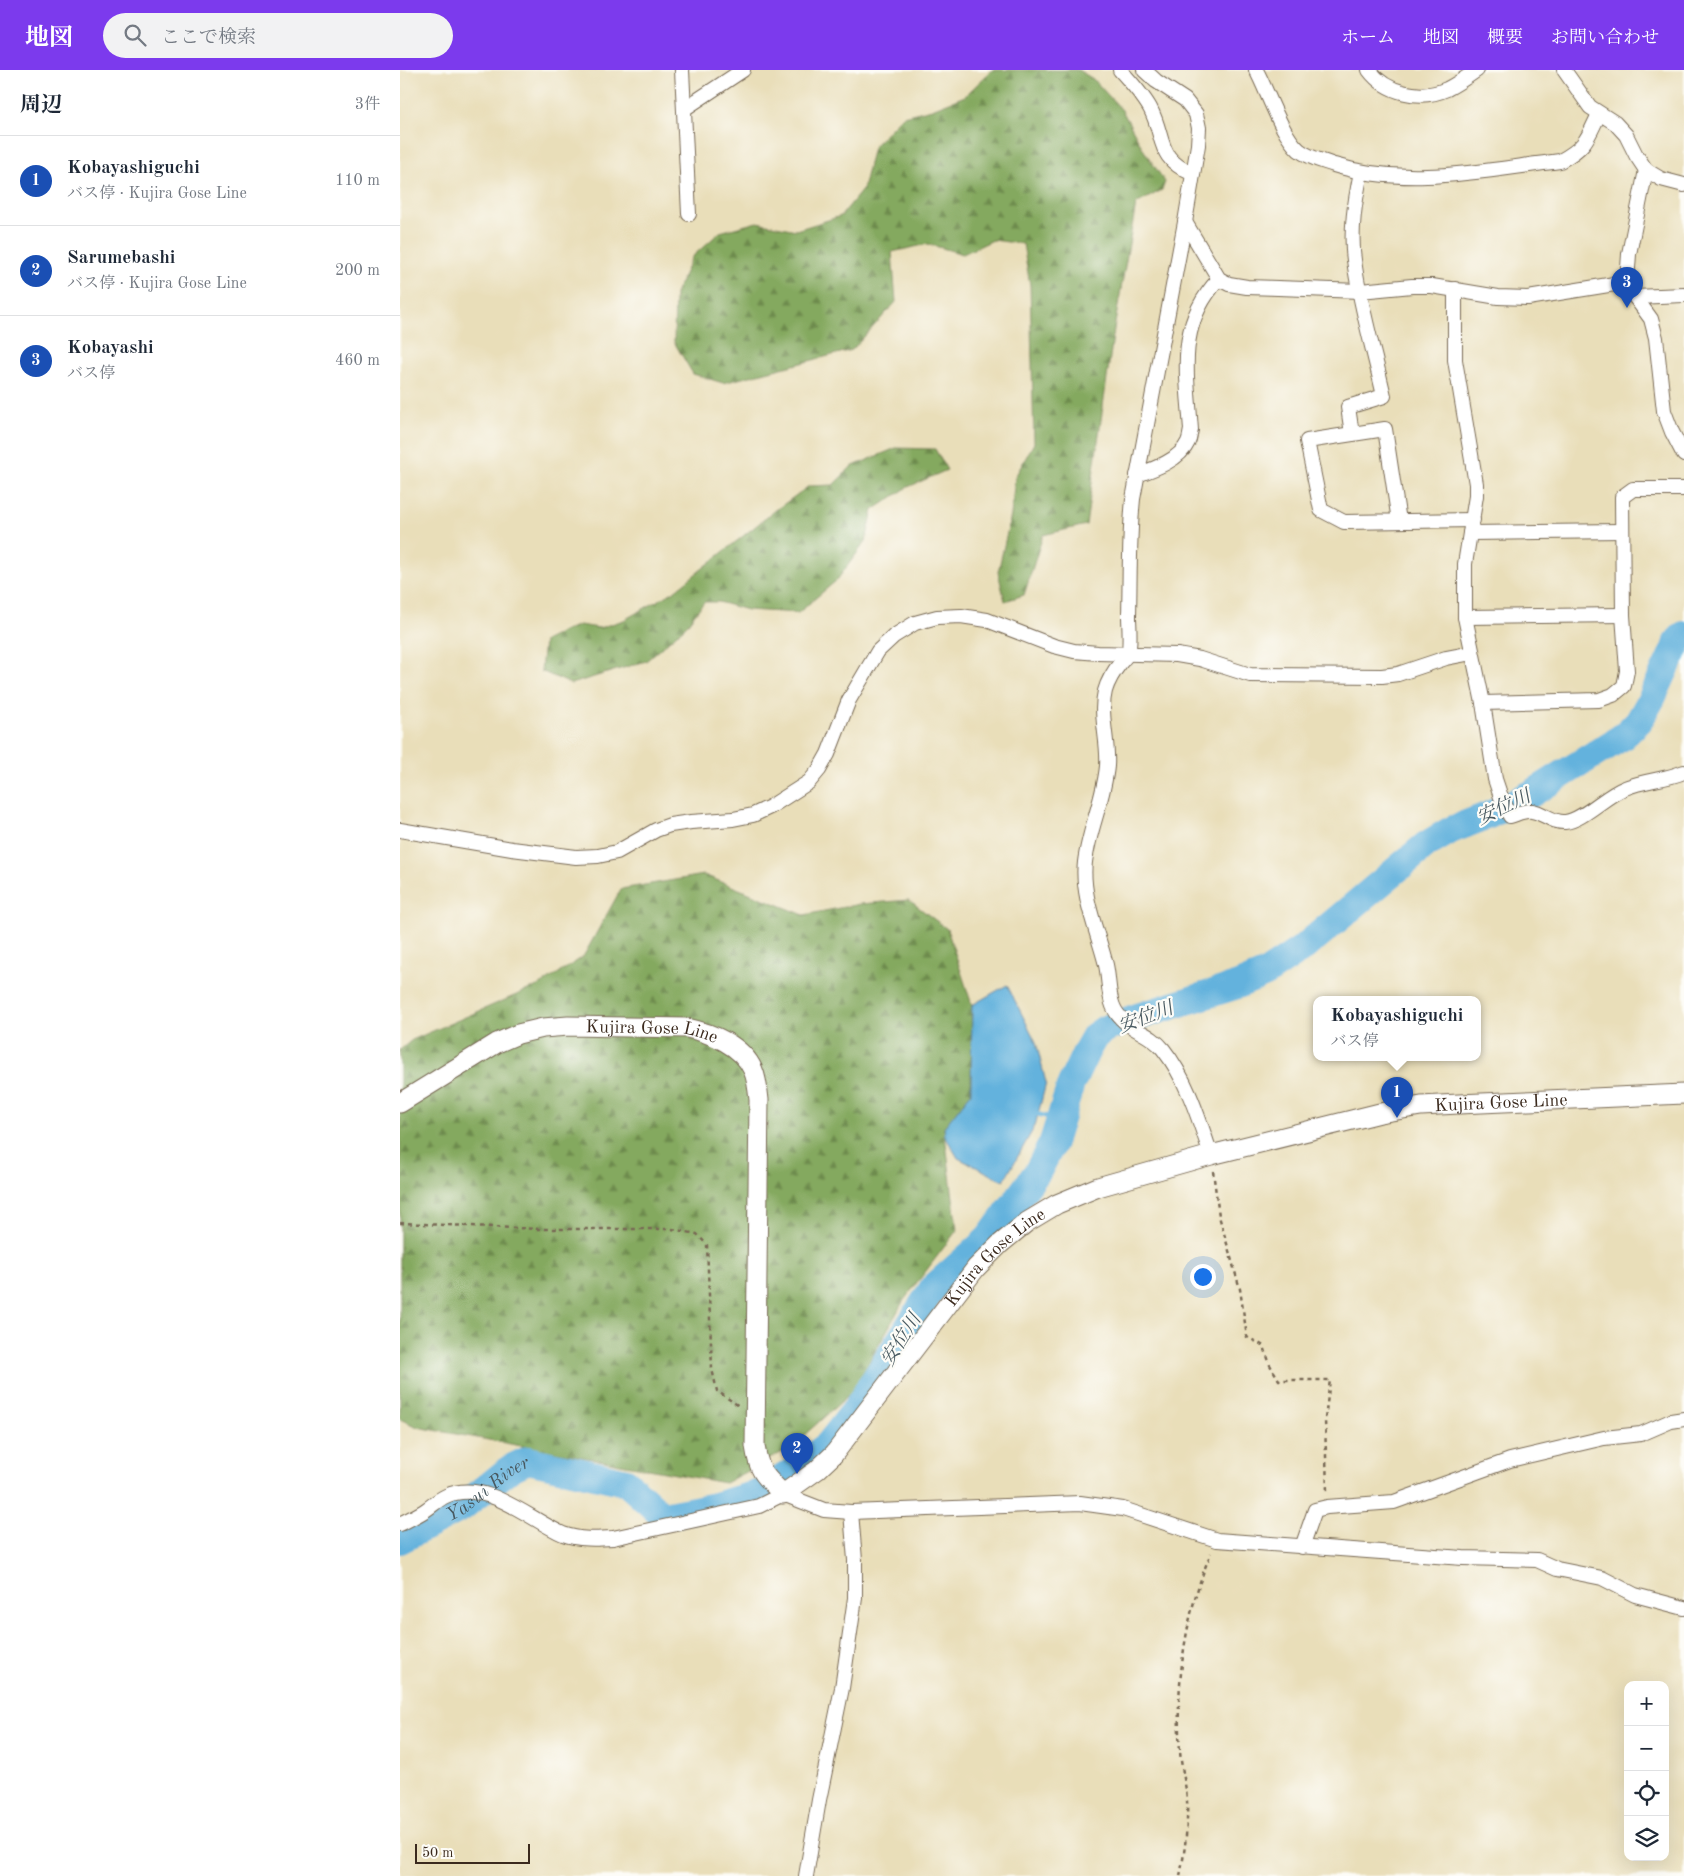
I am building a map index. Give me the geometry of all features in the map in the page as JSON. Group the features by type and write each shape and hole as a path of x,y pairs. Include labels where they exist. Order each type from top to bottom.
{"main road":[{"name":"Kujira Gose Line","path":"400,1103 497,1043 518,1034 543,1028 568,1026 671,1026 704,1032 732,1046 745,1057 753,1069 759,1100 755,1446 758,1462 774,1485 817,1470 834,1454 976,1268 1026,1222 1056,1204 1098,1187 1211,1155 1380,1113 1421,1106 1684,1094"}],"street":[{"path":"682,70 690,214"},
{"path":"684,109 744,70"},
{"path":"1120,70 1150,108 1165,150 1172,162 1193,174"},
{"path":"1144,70 1156,81 1185,100 1196,114 1199,128 1198,145 1137,475 1130,526 1129,653 1111,676 1105,692 1103,706 1107,739 1107,765 1103,793 1085,862 1087,894 1104,956 1112,1004 1116,1014 1130,1027 1153,1039 1162,1048 1175,1067 1196,1111 1211,1155"},
{"path":"1256,70 1287,135 1300,150 1317,160 1361,172 1387,176 1424,177 1560,161 1575,153 1586,142 1599,114"},
{"path":"1368,70 1384,86 1405,93 1419,94 1445,90 1477,70"},
{"path":"1564,70 1581,96 1599,114 1614,123 1626,135 1646,170 1661,179 1684,185"},
{"path":"1646,170 1629,254 1627,282 1651,319 1656,338 1664,411 1684,455"},
{"path":"1352,434 1348,407 1384,396 1354,259 1353,228 1355,199 1361,172"},
{"path":"1185,222 1219,279 1229,284 1247,287 1360,291 1412,286 1528,298 1627,282"},
{"path":"1137,475 1153,470 1166,462 1178,454 1188,443 1191,430 1187,346 1198,306 1207,291 1219,279"},
{"path":"1455,289 1455,360 1476,484 1465,564 1465,617 1483,703 1495,779 1510,816 1533,811 1555,821 1565,822 1576,819 1608,796 1624,788 1684,772"},
{"path":"1635,296 1684,295"},
{"path":"1399,521 1385,429 1307,441 1321,510 1344,522 1399,521 1471,526 1622,531"},
{"path":"1483,703 1599,700 1613,695 1624,686 1627,671 1623,615 1622,497 1633,488 1684,489"},
{"path":"1465,617 1623,615"},
{"path":"400,830 576,857 598,856 617,852 656,830 670,825 733,819 753,815 770,807 809,782 819,770 828,754 849,700 878,651 894,636 915,623 937,617 961,616 987,620 1054,646 1074,651 1192,657 1250,675 1372,676 1398,674 1446,658 1472,653"},
{"path":"1302,1547 1315,1510 1327,1507 1394,1502 1510,1460 1604,1438 1641,1434 1684,1419"},
{"path":"400,1524 446,1496 472,1493 487,1495 507,1502 564,1534 594,1539 613,1538 759,1506 774,1485 824,1510 851,1512 1080,1503 1123,1509 1217,1540 1463,1558 1537,1560 1557,1569 1602,1578 1635,1595 1684,1608"},
{"path":"806,1876 818,1800 842,1688 855,1598 855,1560 851,1512"}],"path":[{"path":"1211,1155 1219,1216 1240,1289 1247,1337 1264,1346 1270,1365 1279,1380 1330,1380 1325,1419 1328,1469 1327,1507"},
{"path":"400,1223 539,1229 672,1229 697,1234 708,1244 712,1370 717,1391 755,1416"},
{"path":"1180,1876 1186,1850 1187,1799 1180,1752 1178,1689 1184,1647 1201,1575 1217,1540"}],"green space":[{"path":"992,70 1078,70 1093,79 1122,110 1143,149 1165,182 1162,190 1136,204 1114,329 1086,525 1043,535 1024,595 1005,601 998,572 1011,515 1015,477 1034,443 1030,285 1023,244 993,240 963,254 928,244 892,252 896,302 852,350 723,383 693,374 674,342 675,294 692,257 720,232 757,222 796,230 841,216 863,189 873,147 903,116 932,109 965,96"},
{"path":"896,448 935,449 947,470 908,487 873,510 866,541 837,580 798,613 747,610 719,602 704,602 685,627 646,661 571,684 541,671 544,641 579,625 599,628 624,620 673,592 777,509 809,486 833,485 851,467"},
{"path":"704,875 804,915 860,904 909,900 947,929 972,1005 971,1093 944,1127 957,1230 904,1300 853,1391 790,1448 725,1483 417,1427 400,1419 400,1050 412,1040 542,984 583,957 621,889"}],"water":[{"path":"1007,985 1036,1042 1046,1083 1035,1126 1004,1181 958,1158 945,1136 944,1127 971,1093 972,1005"}],"waterway":[{"name":"安位川","path":"400,1540 461,1508 511,1468 528,1460 626,1482 663,1516 715,1506 760,1493 795,1470 828,1445 856,1409 933,1288 988,1239 1038,1171 1053,1142 1071,1084 1095,1036 1105,1029 1134,1018 1238,985 1266,973 1303,948 1426,845 1451,830 1489,815 1531,794 1622,737 1639,721 1679,640 1684,635"},
{"path":"1033,1113 1060,1120"}],"place":[{"name":"Kobayashi","path":"1627,308"},
{"name":"Kobayashiguchi","path":"1397,1118"},
{"name":"Sarumebashi","path":"797,1474"}],"water label":[{"name":"Yasui River","path":"488,1491"}]}
